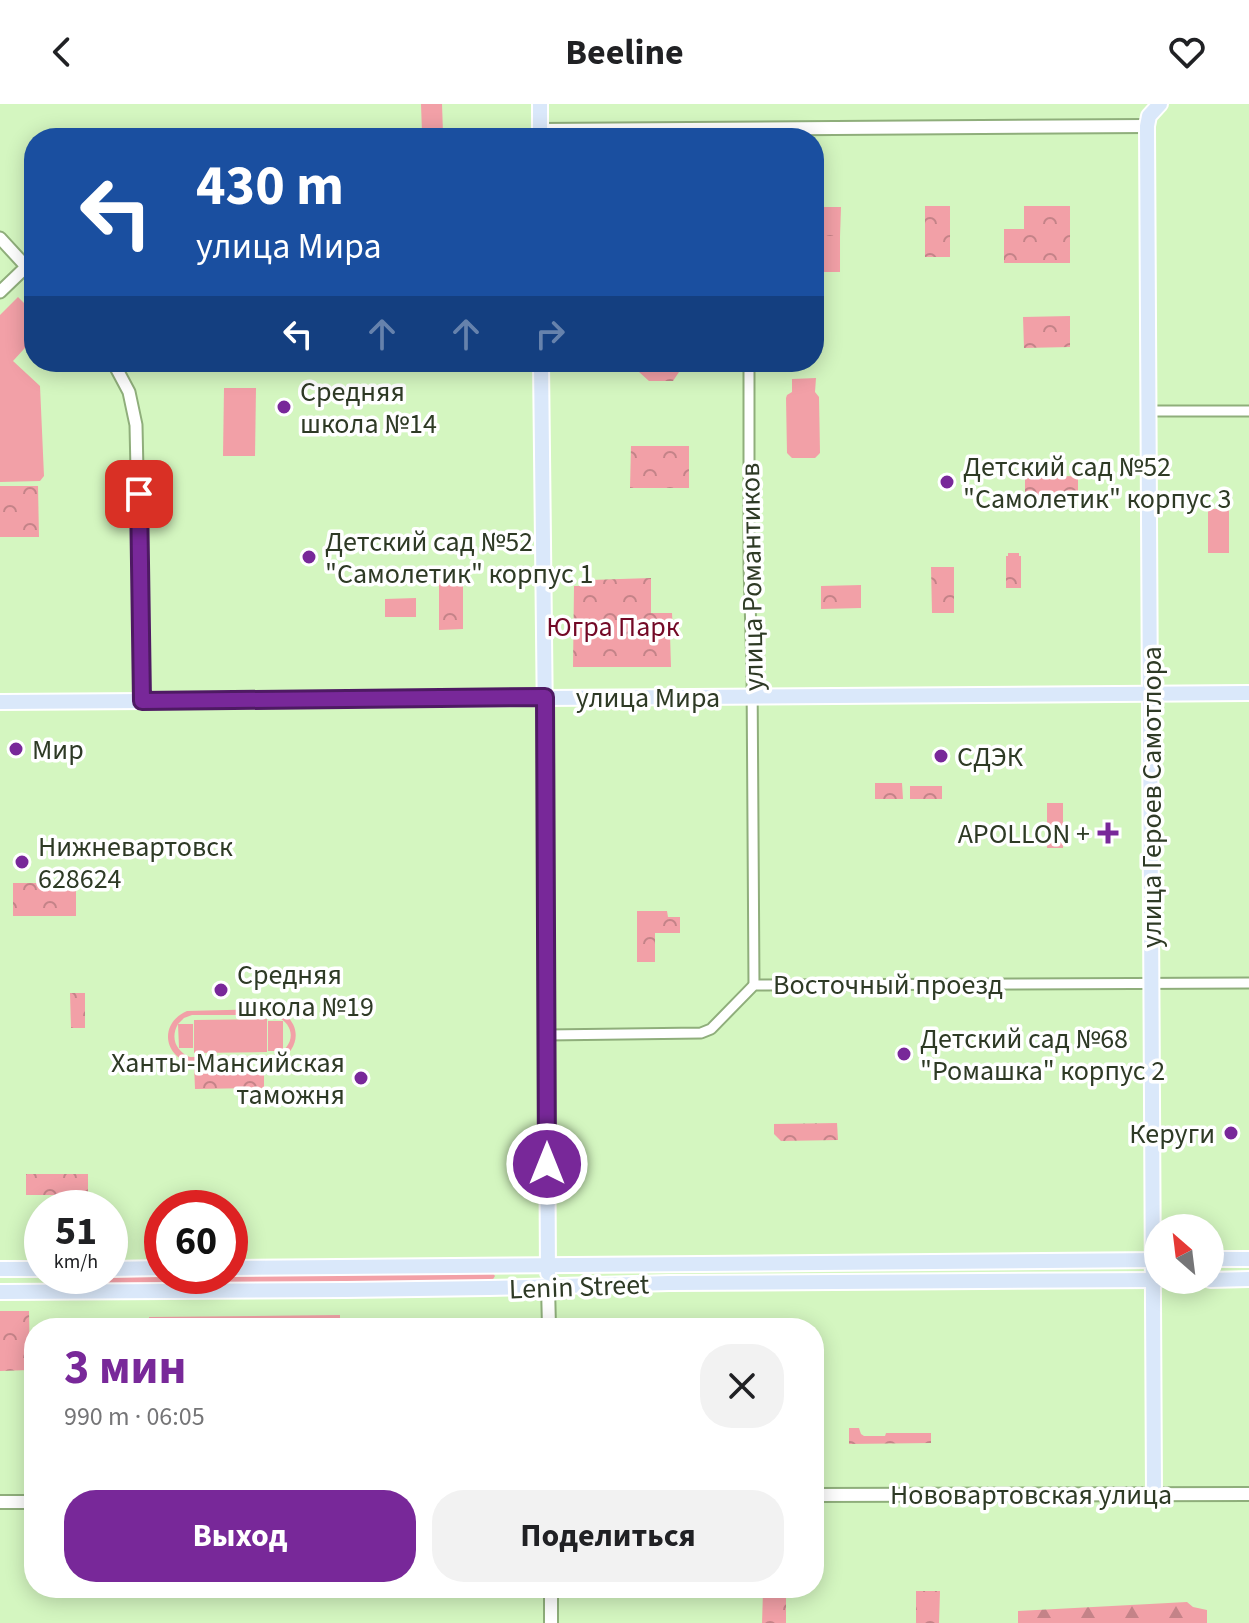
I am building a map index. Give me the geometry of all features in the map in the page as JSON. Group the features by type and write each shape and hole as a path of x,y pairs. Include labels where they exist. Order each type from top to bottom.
{"main road":[{"path":"540,104 540,128"},
{"path":"824,132 1147,126 1149,116 1160,104"},
{"name":"улица Героев Самотлора","path":"1147,126 1155,1214"},
{"path":"541,372 549,1318"},
{"name":"улица Мира","path":"0,702 1249,693"},
{"path":"1224,1259 1249,1259"},
{"name":"Lenin Street","path":"248,1268 1144,1260"},
{"path":"487,1266 497,1271 499,1277 497,1284 489,1288"},
{"path":"0,1269 24,1269"},
{"path":"1224,1280 1249,1279"},
{"name":"Lenin Street","path":"128,1290 1144,1280"},
{"name":"Lenin Street","path":"0,1292 24,1291"},
{"name":"улица Героев Самотлора","path":"1154,1494 1155,1294"},
{"name":"Нововартовская улица","path":"824,1495 1249,1494"},
{"path":"0,1502 24,1502"},
{"path":"551,1598 551,1623"}],"street":[{"path":"0,238 24,264"},
{"path":"0,292 24,275"},
{"path":"118,372 129,392 136,425 142,701"},
{"name":"улица Романтиков","path":"749,372 754,985"},
{"path":"1148,411 1249,411"},
{"name":"Восточный проезд","path":"547,1035 701,1033 711,1029 754,985 1249,983"},
{"path":"1023,1261 1030,1264 1033,1271 1024,1281"},
{"path":"667,1263 660,1274 669,1283"}],"green space":[{"path":"421,104 442,104 443,128 422,128"},
{"path":"925,206 950,206 950,257 925,257"},
{"path":"1024,206 1070,206 1070,263 1004,263 1004,229 1024,229"},
{"path":"824,207 841,207 840,236 824,236"},
{"path":"824,236 840,236 840,272 824,272"},
{"path":"18,297 24,303 24,349 13,361 40,386 44,476 40,481 0,482 0,315"},
{"path":"1070,316 1070,347 1024,348 1023,317"},
{"path":"639,372 679,372 673,381 649,381"},
{"path":"816,378 820,453 815,458 792,458 787,453 786,398 792,392 792,379"},
{"path":"224,388 256,388 255,456 223,456"},
{"path":"631,446 689,446 689,488 630,488"},
{"path":"1078,476 1078,499 1025,499 1025,477"},
{"path":"0,486 38,486 39,537 0,537"},
{"path":"1208,509 1229,509 1229,553 1208,553"},
{"path":"1008,553 1019,553 1021,556 1021,588 1006,588"},
{"path":"931,567 954,567 954,613 932,613"},
{"path":"439,578 463,578 463,629 439,630"},
{"name":"Югра Парк","path":"651,578 651,613 672,613 671,667 573,667 574,586 589,586 590,580"},
{"path":"861,585 861,608 821,609 821,586"},
{"path":"416,598 416,617 385,617 385,599"},
{"path":"875,783 902,783 903,799 875,799"},
{"path":"910,786 942,786 942,799 910,799"},
{"path":"1047,803 1063,803 1063,848 1047,848"},
{"path":"13,883 76,883 76,916 13,916"},
{"path":"637,911 667,911 668,917 680,917 680,933 655,933 655,962 637,962"},
{"path":"70,993 85,993 85,1028 71,1028"},
{"path":"268,1009 279,1012 293,1023 295,1040 286,1055 277,1061 192,1063 175,1054 168,1039 172,1023 187,1011","holes":["192,1015 274,1015 287,1024 291,1036 286,1047 273,1056 190,1057 178,1048 175,1039 178,1024"]},
{"path":"267,1019 267,1052 194,1053 194,1020"},
{"path":"268,1021 283,1021 283,1051 268,1051"},
{"path":"178,1024 193,1024 193,1048 179,1048"},
{"path":"194,1064 202,1064 203,1071 264,1070 264,1088 195,1089"},
{"path":"837,1123 838,1140 781,1141 774,1134 774,1124"},
{"path":"26,1174 88,1174 88,1190 26,1190"},
{"path":"492,1272 495,1276 492,1281 248,1283 248,1274"},
{"path":"144,1274 144,1284 128,1284 128,1275"},
{"path":"0,1311 29,1311 29,1318 24,1318 24,1370 0,1371"},
{"path":"340,1315 340,1318 149,1317"},
{"path":"849,1428 859,1428 864,1436 931,1433 931,1443 849,1444"},
{"path":"916,1591 940,1591 939,1623 916,1623"},
{"path":"763,1598 786,1598 786,1623 762,1623"},
{"path":"1187,1602 1193,1607 1207,1610 1207,1623 1018,1623 1018,1611"}],"place":[{"name":"Средняя школа №14","path":"284,407"},
{"name":"Детский сад №52 \"Самолетик\" корпус 3","path":"947,482"},
{"name":"Детский сад №52 \"Самолетик\" корпус 1","path":"309,557"},
{"name":"Мир","path":"16,749"},
{"name":"СДЭК","path":"941,756"},
{"name":"APOLLON +","path":"1108,833"},
{"name":"Нижневартовск 628624","path":"22,862"},
{"name":"Средняя школа №19","path":"221,990"},
{"name":"Детский сад №68 \"Ромашка\" корпус 2","path":"904,1054"},
{"name":"Ханты-Мансийская таможня","path":"361,1078"},
{"name":"Керуги","path":"1231,1133"}],"route":[{"path":"139,494 142,701 545,697 547,1164"}]}
